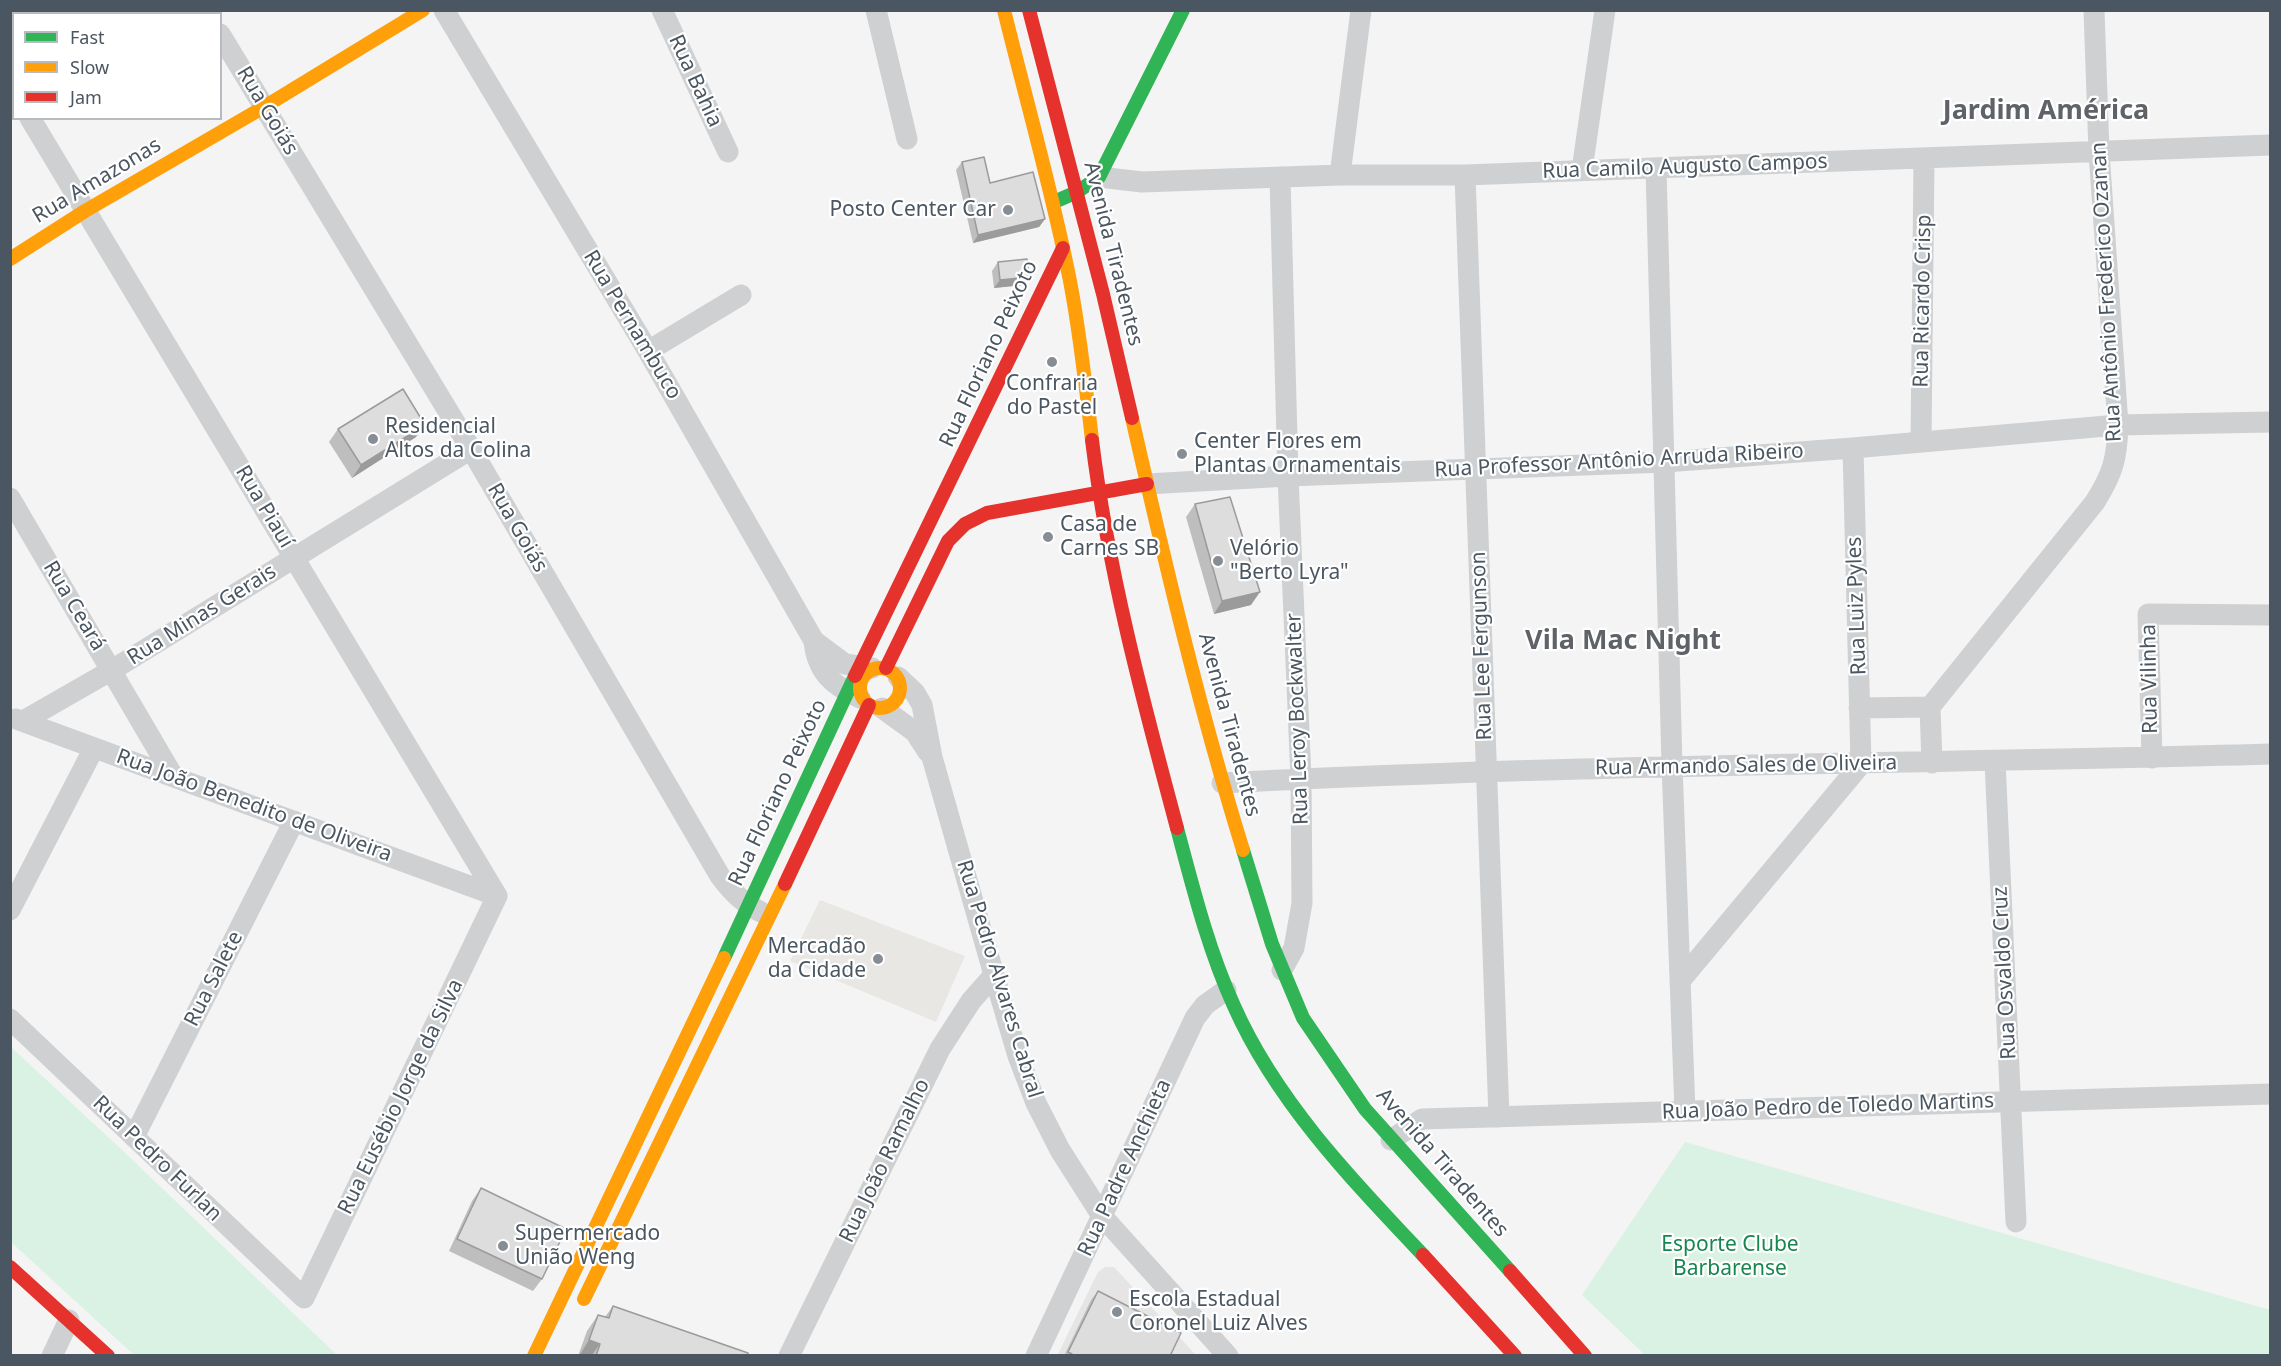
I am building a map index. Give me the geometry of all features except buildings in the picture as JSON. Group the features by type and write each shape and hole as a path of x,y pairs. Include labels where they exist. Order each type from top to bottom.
{"main road":[{"name":"Rua Amazonas","path":"10,259 85,211 264,107 423,10"},
{"path":"1004,10 1063,248 1077,320 1100,492 1124,613 1169,796 1215,962 1247,1032 1271,1073 1321,1142 1383,1214 1482,1317 1515,1356"},
{"name":"Avenida Tiradentes","path":"1029,10 1077,192 1174,602 1222,783 1268,934 1282,970 1303,1018 1336,1070 1391,1140 1585,1356"},
{"path":"1052,204 1077,192 1099,177 1183,10"},
{"name":"Rua Floriano Peixoto","path":"880,670 949,486 1063,248"},
{"name":"Rua Professor Antônio Arruda Ribeiro","path":"964,510 987,513 1147,484"},
{"path":"949,486 964,510"},
{"name":"Rua Floriano Peixoto","path":"580,1307 770,916 865,701 948,541 958,528 964,510"},
{"path":"865,701 894,703 899,698 900,684 880,670"},
{"name":"Rua Floriano Peixoto","path":"534,1356 749,906 865,701"},
{"path":"10,1267 108,1356"}],"street":[{"name":"Rua Pernambuco","path":"444,10 648,351 814,642 816,658 830,681 865,701"},
{"name":"Rua Bahia","path":"662,10 729,152"},
{"path":"876,10 907,139"},
{"path":"1340,175 1361,10"},
{"path":"1582,170 1605,10"},
{"name":"Rua Antônio Frederico Ozanan","path":"1930,707 2095,502 2110,478 2117,448 2118,425 2099,152 2094,10"},
{"name":"Rua Goiás","path":"222,37 471,449 720,876 735,895 749,906 770,916"},
{"name":"Rua Piauí","path":"31,120 497,896"},
{"name":"Rua Camilo Augusto Campos","path":"1099,177 1142,182 1340,175 1465,175 1924,160 2271,145"},
{"name":"Rua Ricardo Crisp","path":"1921,442 1924,160"},
{"path":"1656,168 1672,765 1685,1112"},
{"name":"Rua Lee Fergunson","path":"1465,175 1499,1117"},
{"name":"Rua Leroy Bockwalter","path":"1280,177 1288,476 1301,778 1302,903 1294,948 1282,970"},
{"path":"648,351 741,295"},
{"name":"Rua Professor Antônio Arruda Ribeiro","path":"1147,484 1288,476 1665,462 2118,425 2271,422"},
{"name":"Rua Luiz Pyles","path":"1853,448 1861,764"},
{"name":"Rua Minas Gerais","path":"17,719 112,670 471,449"},
{"name":"Rua Ceará","path":"10,498 173,776"},
{"name":"Rua Vilinha","path":"2152,758 2148,614 2271,615"},
{"name":"Rua Pernambuco","path":"814,642 845,664 880,670"},
{"name":"Rua Pedro Alvares Cabral","path":"880,670 915,693 922,705 932,757 994,975 1018,1056 1036,1103 1060,1150 1102,1216 1228,1356"},
{"name":"Rua Pedro Alvares Cabral","path":"865,701 915,732 932,757"},
{"path":"1859,708 1930,707 1932,763"},
{"name":"Rua João Benedito de Oliveira","path":"17,719 497,896"},
{"path":"10,910 94,747"},
{"name":"Rua Armando Sales de Oliveira","path":"1222,783 1301,778 1672,765 1932,763 2271,754"},
{"name":"Rua Osvaldo Cruz","path":"1995,761 2016,1222"},
{"path":"1680,981 1861,764"},
{"name":"Rua Salete","path":"135,1137 294,821"},
{"name":"Rua Eusébio Jorge da Silva","path":"304,1298 497,896"},
{"name":"Rua João Ramalho","path":"789,1356 940,1049 966,1008 994,975"},
{"name":"Rua Padre Anchieta","path":"1036,1356 1195,1018 1205,1005 1226,990"},
{"name":"Rua Pedro Furlan","path":"10,1019 304,1298"},
{"name":"Rua João Pedro de Toledo Martins","path":"1391,1140 1422,1119 2271,1094"},
{"path":"52,1356 69,1320"}],"shaded area":[{"name":"Mercadão da Cidade","path":"820,900 965,956 936,1022 790,961"},
{"name":"Escola Estadual Coronel Luiz Alves","path":"1105,1267 1114,1267 1196,1355 1057,1356 1098,1272"}],"green space":[{"path":"11,1047 337,1355 134,1355 11,1242"},
{"name":"Esporte Clube Barbarense","path":"1685,1142 2270,1310 2270,1355 1645,1355 1582,1295"}],"traffic: fast":[{"path":"1054,202 1077,192 1099,177 1183,10"},
{"path":"724,958 855,676"},
{"path":"1177,828 1216,963 1251,1041 1271,1074 1318,1138 1369,1198 1423,1255"},
{"path":"1243,850 1272,944 1303,1018 1365,1109 1510,1271"}],"traffic: slow":[{"path":"10,259 85,211 264,107 423,10"},
{"path":"1004,10 1070,281 1080,340 1092,440"},
{"path":"1132,418 1197,689 1243,850"},
{"path":"880,668 888,669 894,674 899,680 900,688 899,696 894,702 888,707 880,708 872,707 866,702 861,696 860,688 861,680 866,674 872,669 880,668"},
{"path":"584,1299 785,884"},
{"path":"534,1356 724,958"}],"traffic: jam":[{"path":"1029,10 1103,294 1132,418"},
{"path":"855,676 1063,248"},
{"path":"1092,440 1117,587 1139,684 1177,828"},
{"path":"886,668 948,541 965,524 987,513 1147,484"},
{"path":"785,884 869,705"},
{"path":"1423,1255 1515,1356"},
{"path":"10,1267 108,1356"},
{"path":"1510,1271 1585,1356"}],"place":[{"name":"Posto Center Car","path":"1008,210"},
{"name":"Confraria do Pastel","path":"1052,362"},
{"name":"Residencial Altos da Colina","path":"373,439"},
{"name":"Center Flores em Plantas Ornamentais","path":"1182,454"},
{"name":"Casa de Carnes SB","path":"1048,537"},
{"name":"Velório \"Berto Lyra\"","path":"1218,561"},
{"name":"Mercadão da Cidade","path":"878,959"},
{"name":"Supermercado União Weng","path":"503,1246"},
{"name":"Escola Estadual Coronel Luiz Alves","path":"1117,1312"}],"district":[{"name":"Jardim América","path":"2046,111"},
{"name":"Vila Mac Night","path":"1623,641"}]}
